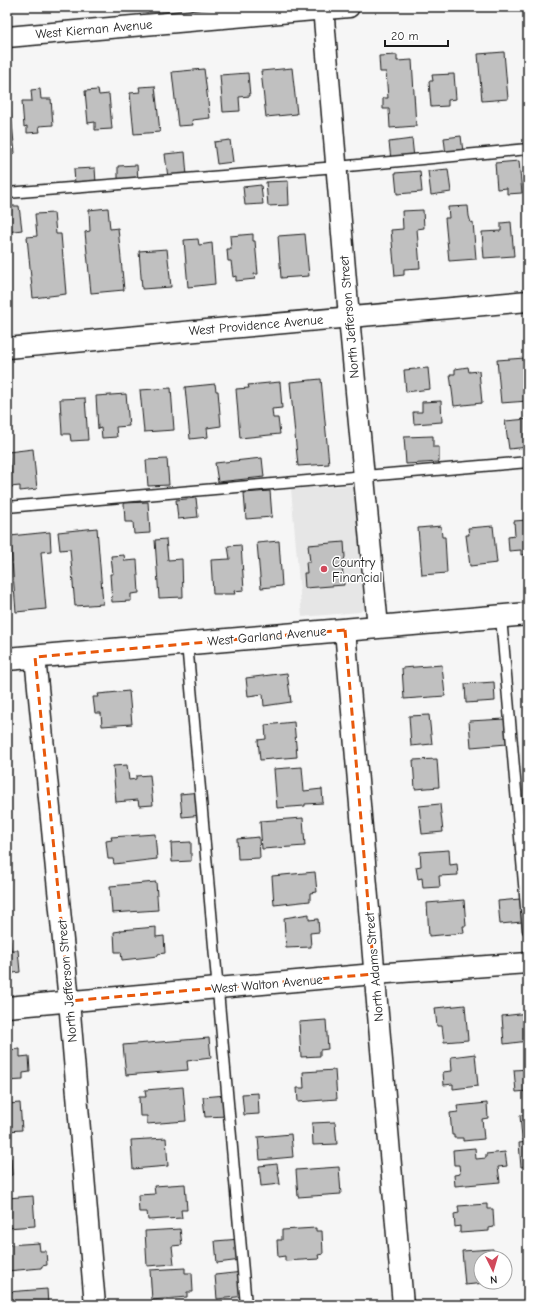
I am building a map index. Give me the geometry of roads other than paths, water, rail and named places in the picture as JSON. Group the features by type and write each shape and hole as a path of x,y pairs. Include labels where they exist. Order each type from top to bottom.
{"street":[{"name":"West Kiernan Avenue","path":"7,37 323,8 349,7"},
{"name":"North Jefferson Street","path":"323,8 348,317 378,627"},
{"name":"West Providence Avenue","path":"7,348 528,301"},
{"name":"West Garland Avenue","path":"7,659 528,614"},
{"name":"North Adams Street","path":"345,630 403,1305"},
{"name":"North Jefferson Street","path":"35,657 69,1001 95,1305"},
{"name":"West Walton Avenue","path":"7,1007 374,974 528,963"}],"lane":[{"path":"7,193 337,167 528,149"},
{"path":"7,507 528,462"},
{"path":"501,617 528,930"},
{"path":"188,643 246,1305"}],"place":[{"name":"Country Financial","path":"324,569"}]}
